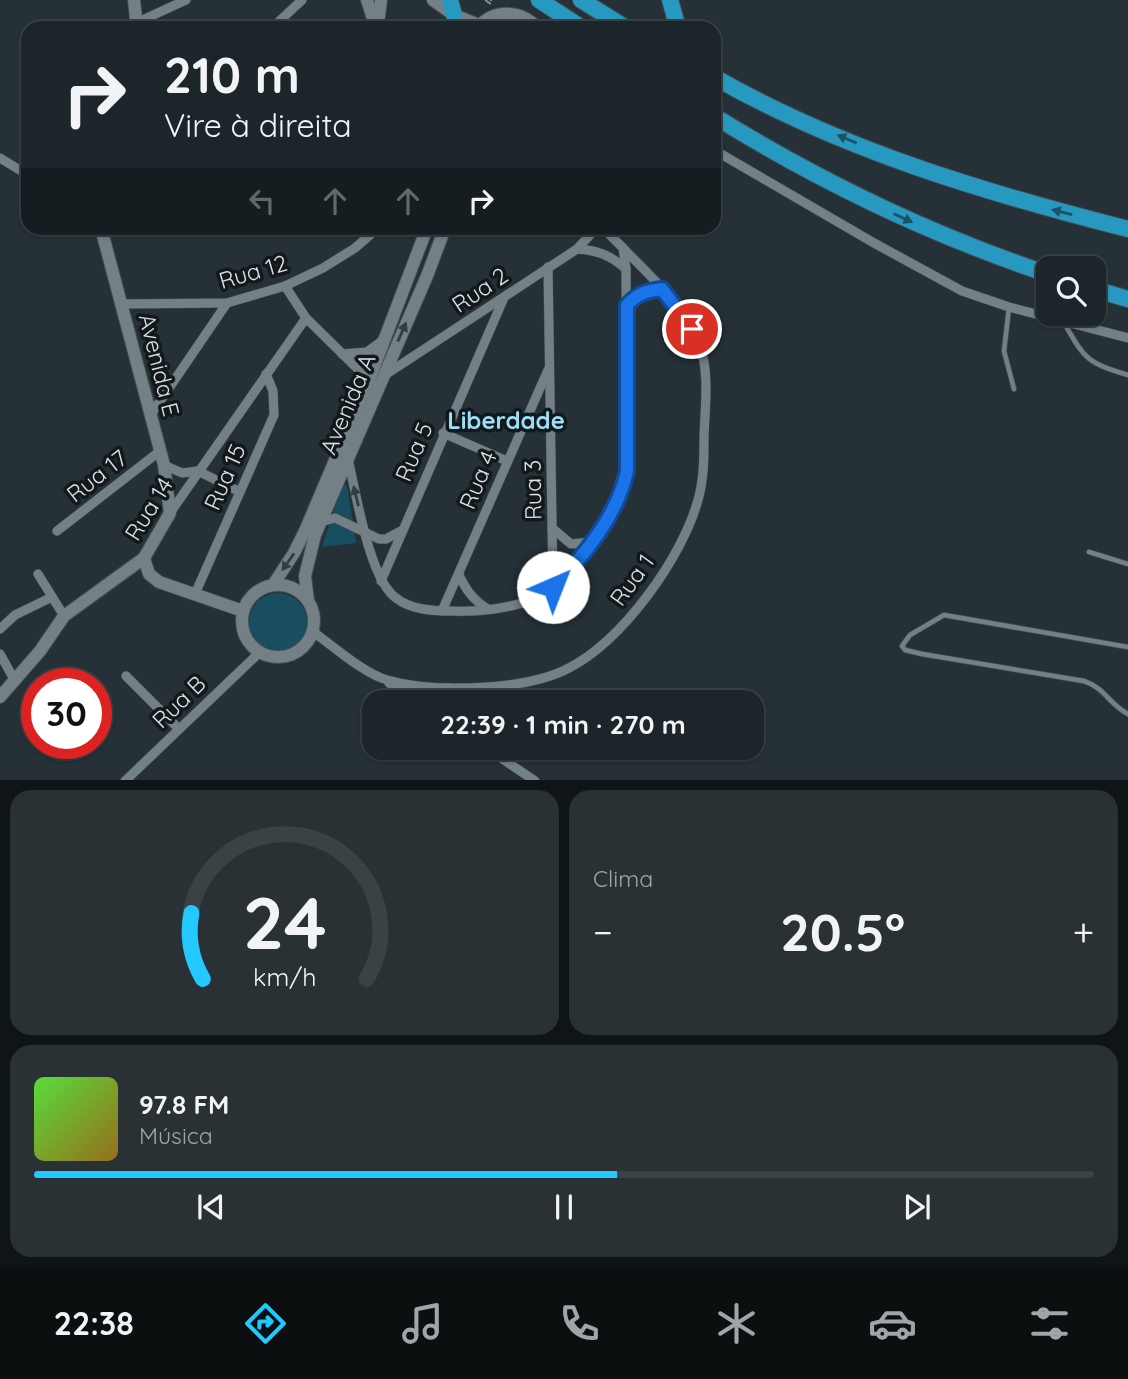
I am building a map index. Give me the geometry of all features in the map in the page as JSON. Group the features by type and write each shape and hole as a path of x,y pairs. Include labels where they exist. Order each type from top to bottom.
{"highway":[{"path":"539,0 571,21"},
{"path":"581,0 615,21"},
{"path":"670,0 676,21"},
{"path":"721,81 847,140 973,187 1128,229"},
{"path":"721,86 735,89"},
{"path":"721,120 893,213 958,242 1036,270"},
{"path":"1106,293 1128,299"}],"street":[{"path":"134,0 137,21"},
{"path":"145,21 186,0"},
{"path":"280,21 302,0"},
{"path":"367,0 374,21"},
{"path":"378,21 381,0"},
{"path":"433,0 454,14"},
{"path":"485,21 502,13 515,13 530,21"},
{"path":"721,154 944,282 1009,307 1036,314"},
{"path":"0,158 21,171"},
{"name":"Avenida E","path":"103,235 164,465 170,513"},
{"name":"Rua 12","path":"122,304 226,303 285,286 323,268 370,235"},
{"path":"420,235 422,241 439,245"},
{"name":"Avenida A","path":"308,601 305,576 320,522 348,459 375,379 385,337 424,235"},
{"name":"Avenida A","path":"273,585 305,531 443,235"},
{"name":"Rua 2","path":"375,379 503,300 577,249 590,235"},
{"name":"Rua 1","path":"312,631 346,657 384,680 449,688 526,682 568,669 595,652 637,609 677,550 690,525 703,476 706,390 704,358 699,341 686,319 662,289 610,235"},
{"path":"348,459 365,533 381,581 396,598 416,608 442,611 488,609 531,600 553,587 572,568 611,513 622,491 627,471 627,305 624,248"},
{"path":"577,249 595,250 611,257 626,269"},
{"name":"Rua 3","path":"548,267 553,587"},
{"path":"285,286 306,318 342,354 375,379"},
{"path":"627,305 635,296 645,291 662,289"},
{"name":"Rua 5","path":"381,581 503,300"},
{"path":"150,416 226,303"},
{"name":"Rua 14","path":"0,697 40,651 64,616 144,558 198,471 306,318"},
{"path":"1085,326 1128,338"},
{"path":"342,354 367,352 378,346 385,337"},
{"name":"Rua 4","path":"442,611 551,365"},
{"name":"Rua 15","path":"195,594 274,415 273,391 266,374"},
{"path":"443,433 507,461"},
{"name":"Rua 17","path":"57,531 160,451"},
{"path":"164,465 182,473 198,471 240,492"},
{"path":"320,522 335,517 379,539 386,539 401,531"},
{"path":"552,528 571,544 592,542"},
{"path":"144,558 149,574 159,582 243,611"},
{"path":"38,574 64,616"},
{"path":"459,575 475,601 488,609"},
{"path":"273,585 293,588 308,601 314,618 312,631 302,647 293,653 282,656 260,652 245,636 242,625 243,611 253,594 262,588 273,585"},
{"path":"0,629 15,615 52,597"},
{"name":"Rua B","path":"125,780 260,652"},
{"path":"0,654 15,681"},
{"path":"126,676 179,729"},
{"path":"384,680 399,690"},
{"path":"505,760 535,780"}],"lane":[{"path":"1009,307 1004,351 1014,389"},
{"path":"1066,326 1080,351 1088,359 1099,366 1128,374"},
{"path":"1089,552 1128,564"},
{"path":"1128,647 944,615 910,635 902,646 905,650 922,654 1084,681 1103,690 1113,705 1128,714"}],"shaded area":[{"path":"342,485 347,485 356,543 322,547"},
{"path":"278,593 294,598 302,606 307,622 302,638 294,646 278,651 262,646 254,638 249,622 254,606 262,598"}],"district":[{"name":"Liberdade","path":"506,421"}],"route":[{"path":"553,587 592,542 622,491 627,471 628,448 627,305 635,296 645,291 662,289 692,329"}]}
